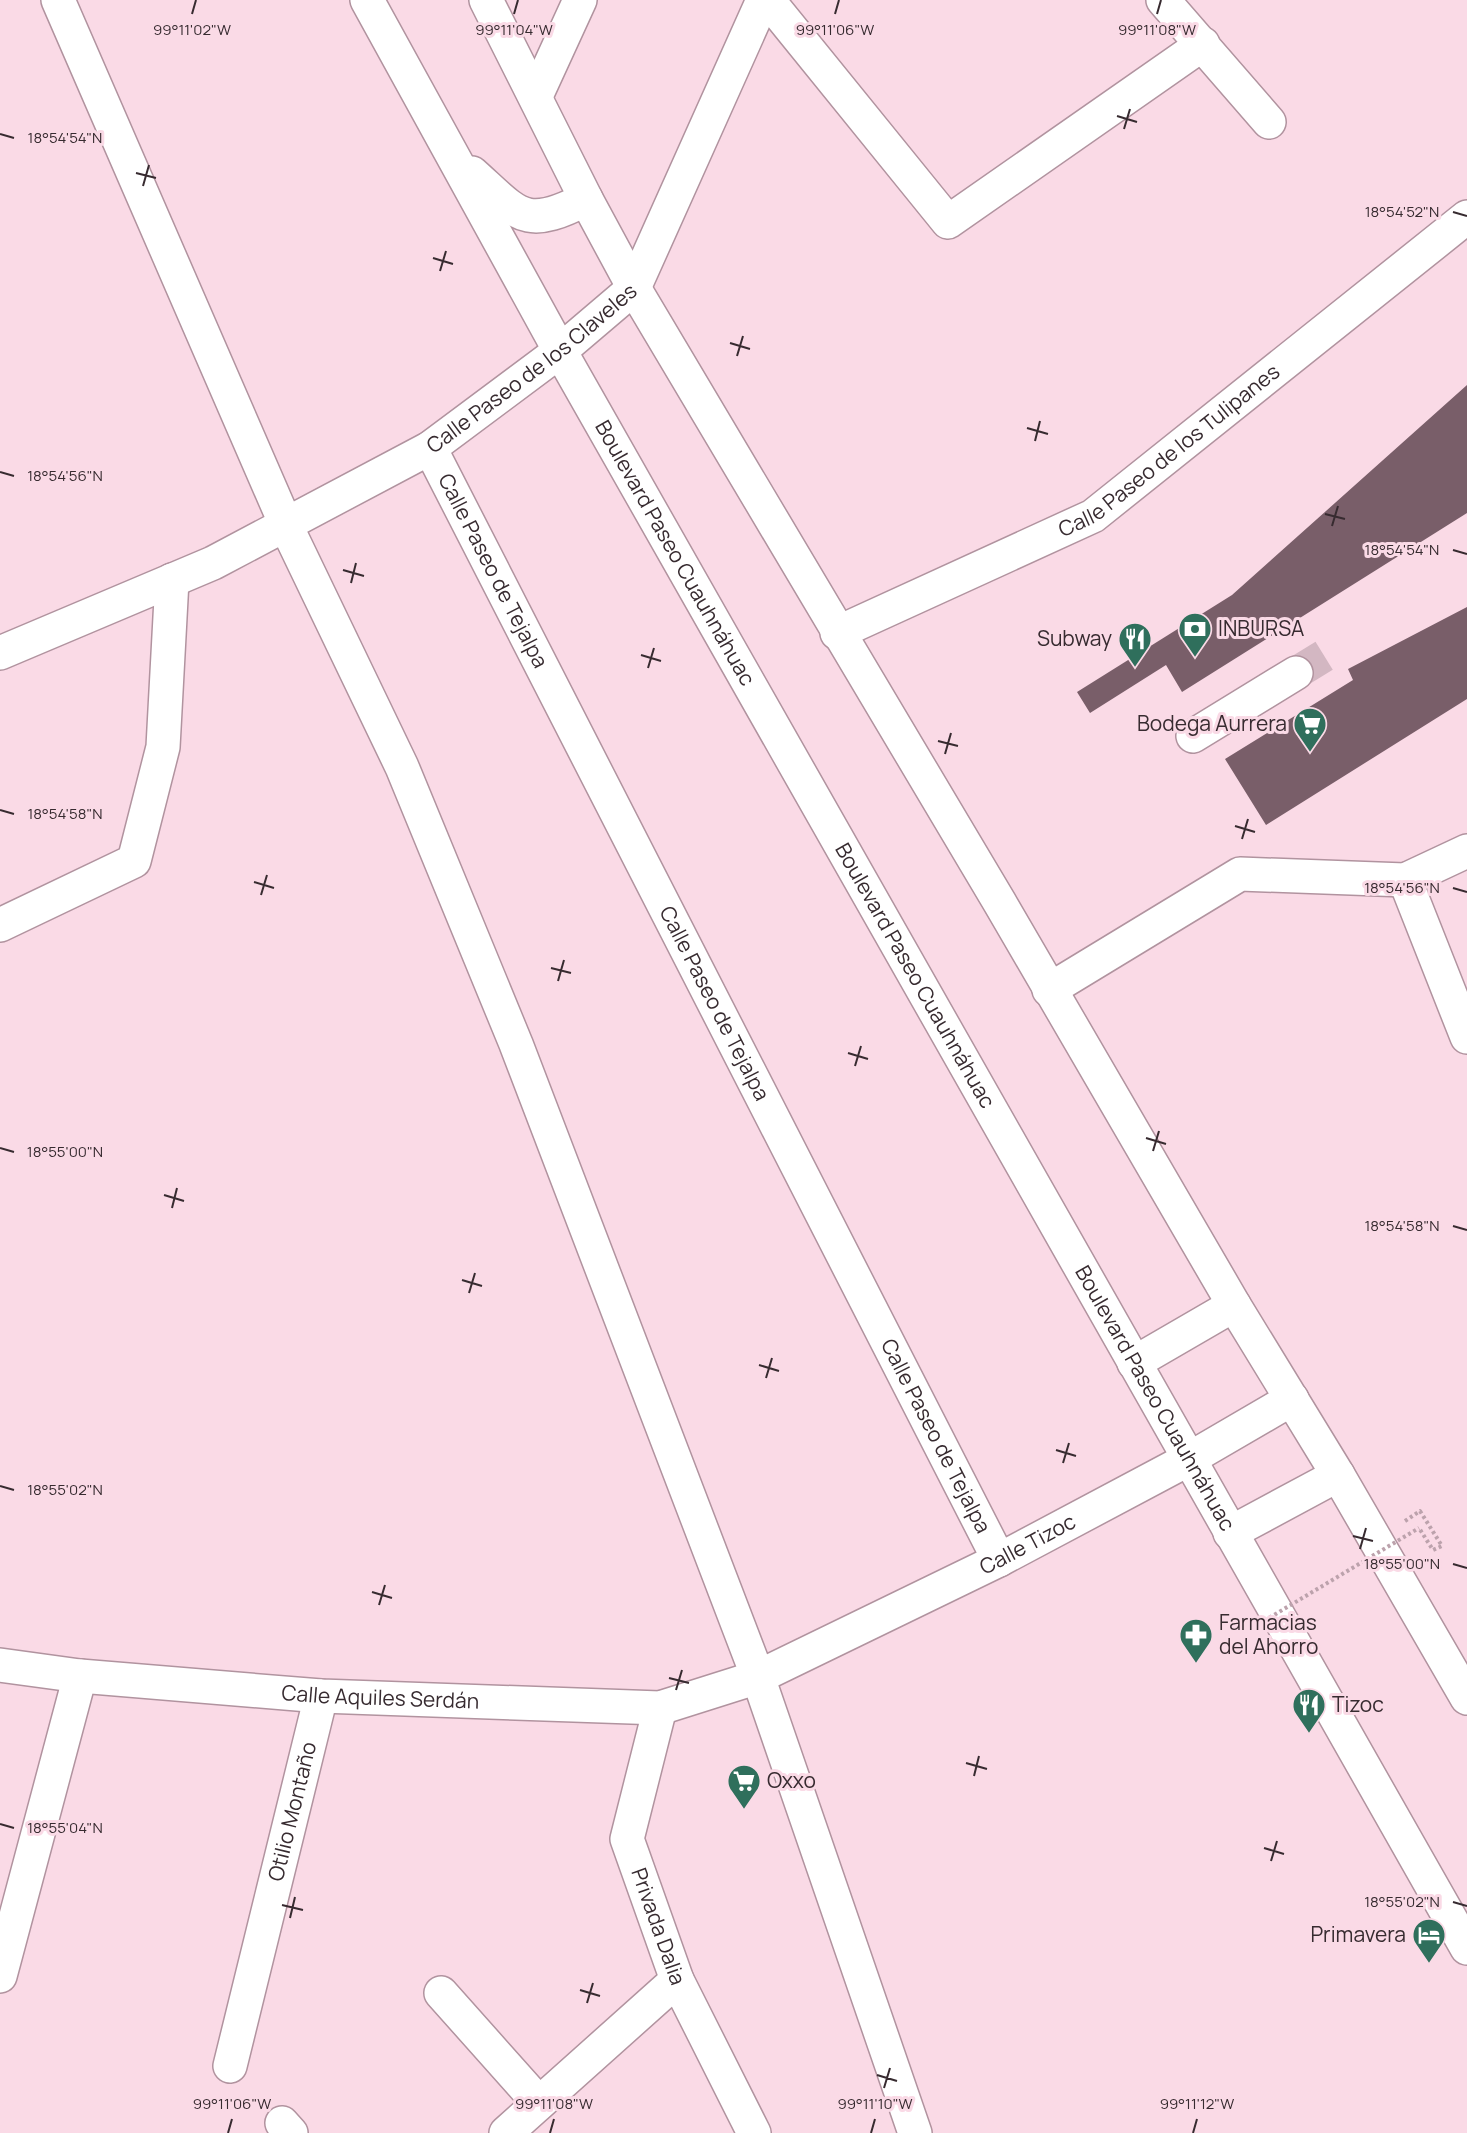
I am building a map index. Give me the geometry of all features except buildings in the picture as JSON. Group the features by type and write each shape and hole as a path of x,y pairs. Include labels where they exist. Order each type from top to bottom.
{"street":[{"path":"58,0 285,523 402,767 516,1044 758,1677 915,2133"},
{"name":"Boulevard Paseo Cuauhnáhuac","path":"367,0 560,351 1467,1948"},
{"path":"486,0 586,199 634,288 1465,1693"},
{"path":"536,96 580,0"},
{"name":"Calle Paseo de los Claveles","path":"0,653 213,563 430,447 560,351 634,288 763,0"},
{"path":"768,0 948,222 1203,44"},
{"path":"1156,2 1203,44 1269,122"},
{"path":"453,156 513,210 536,218 560,212 586,199"},
{"name":"Calle Paseo de los Tulipanes","path":"837,633 1093,516 1467,217"},
{"name":"Calle Paseo de Tejalpa","path":"430,447 999,1560"},
{"path":"0,925 134,861 163,747 172,580"},
{"path":"1193,736 1296,673"},
{"path":"1049,990 1240,874 1405,880 1467,851"},
{"path":"1405,880 1467,1037"},
{"path":"1134,1363 1234,1305"},
{"name":"Calle Tizoc","path":"758,1677 999,1560 1189,1459 1292,1399"},
{"path":"1230,1533 1338,1475"},
{"name":"Calle Aquiles Serdán","path":"0,1665 80,1676 321,1696 660,1708 758,1677"},
{"path":"0,1976 80,1676"},
{"name":"Otilio Montaño","path":"230,2066 321,1696"},
{"name":"Privada Dalia","path":"660,1708 627,1839 677,1980 754,2133"},
{"path":"506,2133 677,1980"},
{"path":"441,1993 538,2103"}],"path":[{"path":"1259,1624 1419,1528 1433,1550 1442,1545 1420,1511"}],"tunnel":[{"path":"1296,673 1327,654"}],"place":[{"name":"INBURSA","path":"1195,658"},
{"name":"Subway","path":"1135,668"},
{"name":"Bodega Aurrera","path":"1310,753"},
{"name":"Farmacias del Ahorro","path":"1196,1664"},
{"name":"Tizoc","path":"1309,1734"},
{"name":"Oxxo","path":"744,1810"},
{"name":"Primavera","path":"1429,1964"}]}
